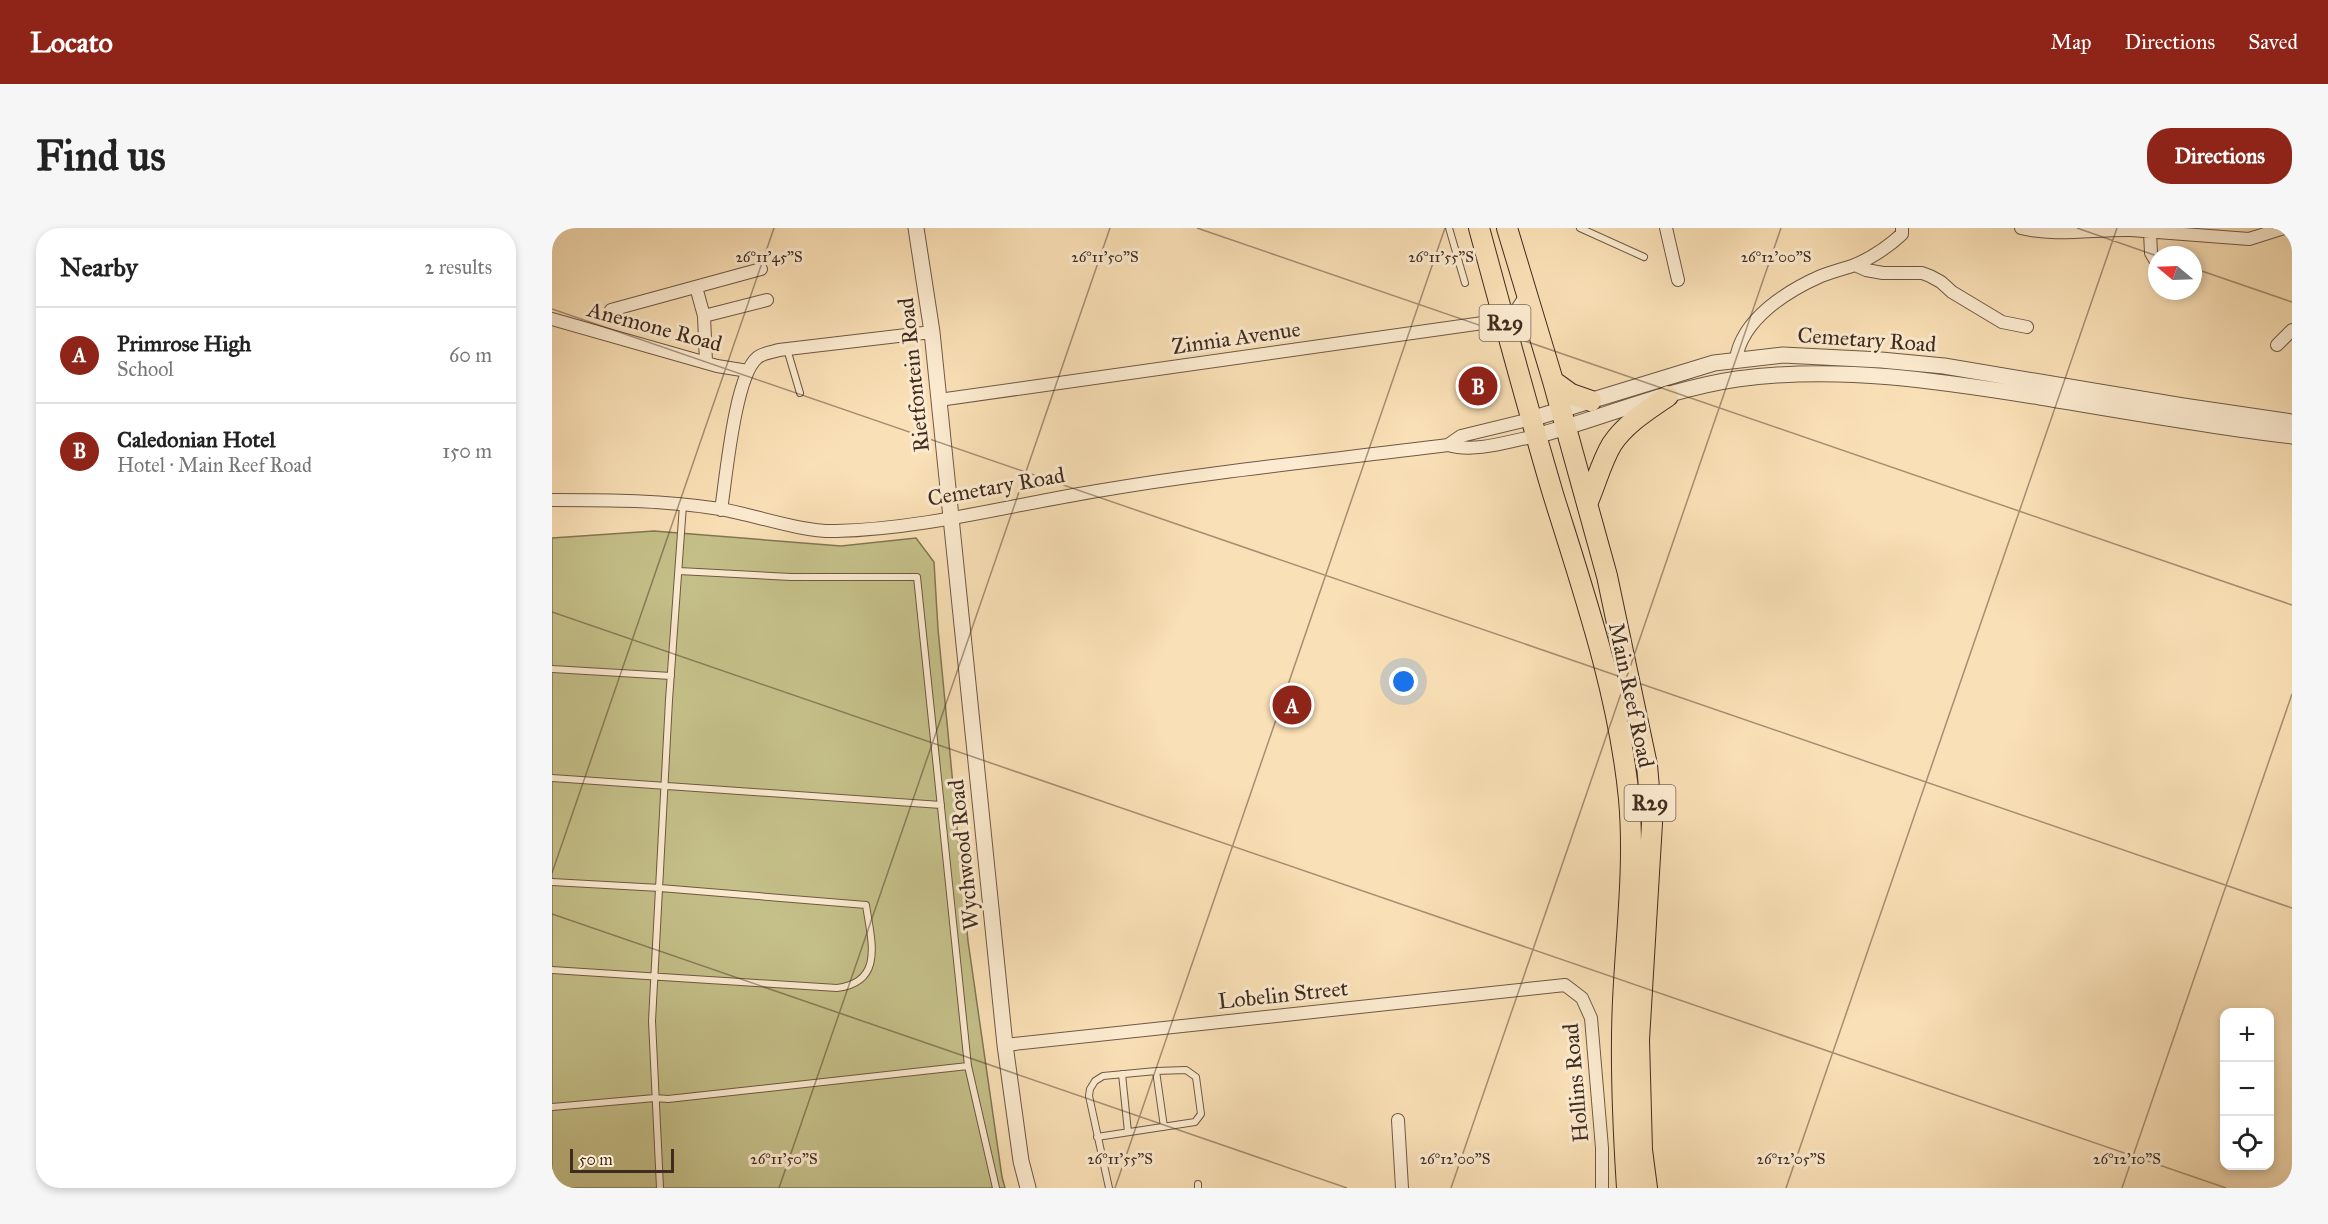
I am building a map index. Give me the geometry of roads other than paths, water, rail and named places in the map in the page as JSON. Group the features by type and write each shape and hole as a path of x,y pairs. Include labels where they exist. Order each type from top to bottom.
{"main road":[{"name":"Main Reef Road","path":"1479,228 1533,427 1612,698 1629,798 1632,841 1622,1005 1622,1093 1627,1188"},
{"name":"Main Reef Road","path":"1507,228 1553,381 1607,576 1647,765 1651,811 1650,869 1639,1040 1642,1140 1647,1188"},
{"path":"1553,381 1571,394 1591,401"},
{"path":"1587,504 1612,444 1624,429 1668,396"},
{"path":"1572,556 1599,549"}],"street":[{"name":"Rietfontein Road","path":"916,228 933,332 951,517"},
{"path":"1665,228 1678,280"},
{"path":"1736,359 1737,348 1746,331 1769,308 1821,276 1855,265 1892,244 1902,231 1914,228"},
{"path":"2021,228 2042,232 2132,229 2170,234 2212,231 2249,239 2284,228"},
{"path":"2150,232 2151,246"},
{"path":"1855,265 1883,273 1922,273 1941,282 1952,292 2002,322 2027,327"},
{"path":"611,310 761,269"},
{"path":"696,287 704,316 707,339 706,362"},
{"path":"1504,320 1515,312 1527,294"},
{"path":"704,316 767,300"},
{"name":"Anemone Road","path":"552,319 706,362 748,371"},
{"name":"Zinnia Avenue","path":"939,400 1504,320"},
{"path":"2277,345 2292,330"},
{"path":"722,510 738,402 748,371 758,357 787,349 933,332"},
{"name":"Cemetary Road","path":"1563,419 1591,401 1690,369 1736,359 1822,356 1944,366 2292,422"},
{"name":"Cemetary Road","path":"552,500 683,504 833,531 884,528 1131,486 1449,445 1463,448 1481,446 1563,419 1736,380 1783,375 1849,374 1993,389 2229,428 2292,436"},
{"name":"Cemetary Road","path":"1449,445 1461,436 1533,427"},
{"name":"Wychwood Road","path":"951,517 1005,1045 1021,1161 1028,1188"},
{"name":"Lobelin Street","path":"1005,1045 1565,985"},
{"name":"Hollins Road","path":"1565,985 1582,998 1592,1018 1602,1148 1602,1188"},
{"path":"1398,1120 1402,1188"}],"lane":[{"path":"1449,228 1465,283"},
{"path":"1580,228 1644,257"},
{"path":"787,349 800,393"},
{"path":"660,1188 652,1021 683,504"},
{"path":"679,571 791,578 917,577 968,1066 996,1188"},
{"path":"552,669 671,676"},
{"path":"552,778 941,805"},
{"path":"552,882 660,888 866,905 873,949 870,968 862,981 850,987 837,988 552,970"},
{"path":"552,1107 655,1098 668,1099 968,1066"},
{"path":"1097,1137 1189,1124 1199,1119 1201,1114 1196,1077 1186,1070 1156,1071 1103,1076 1095,1081 1089,1096 1097,1137 1109,1188"},
{"path":"1156,1071 1164,1127"},
{"path":"1122,1074 1128,1132"}],"place":[{"name":"Caledonian Hotel","path":"1478,386"},
{"name":"Primrose High","path":"1292,705"}]}
